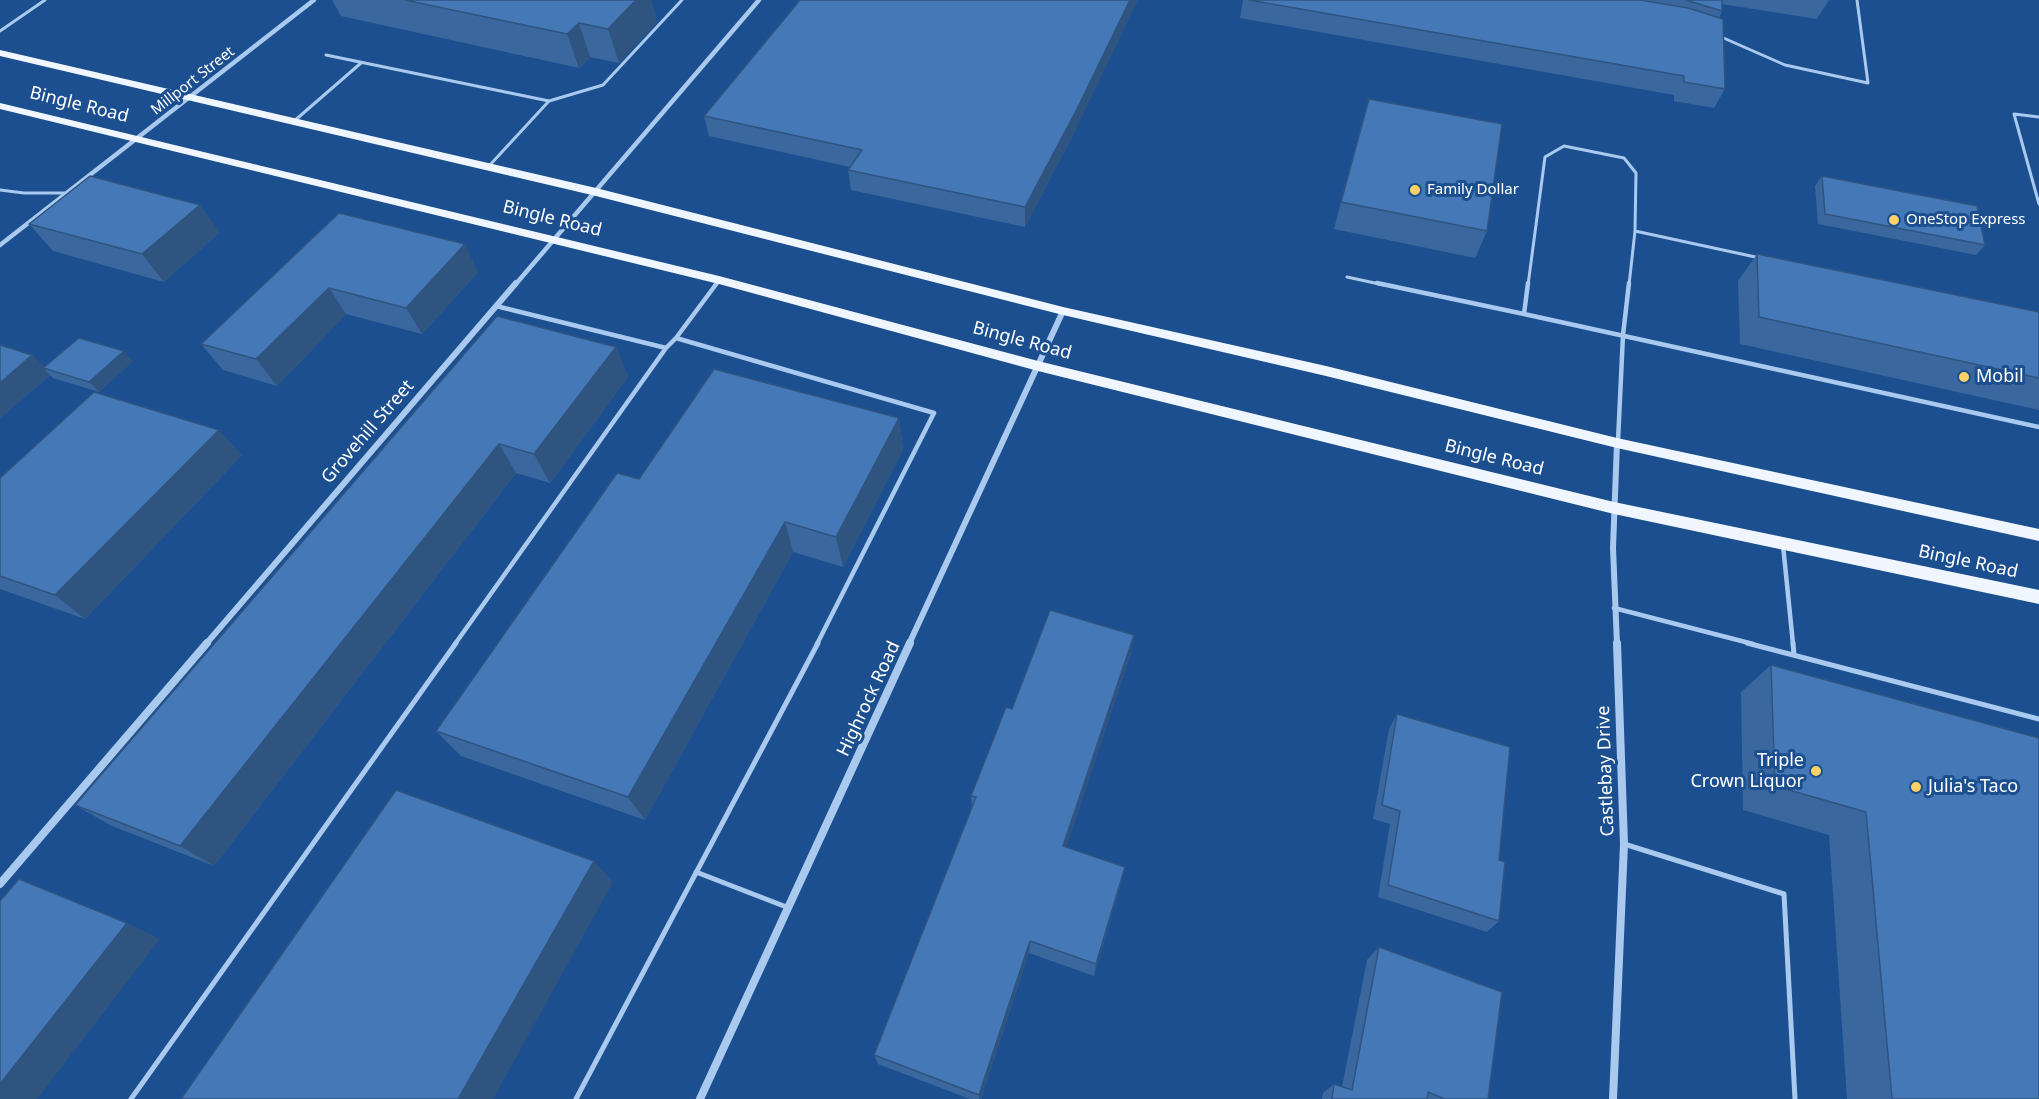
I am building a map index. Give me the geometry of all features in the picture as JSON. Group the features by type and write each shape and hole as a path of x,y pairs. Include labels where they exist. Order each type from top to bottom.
{"main road":[{"name":"Bingle Road","path":"0,53 189,99 596,192 1063,311 1326,371 1617,443 2039,535"},
{"name":"Bingle Road","path":"0,106 719,280 1038,366 1614,508 2039,597"}],"street":[{"name":"Millport Street","path":"0,245 314,0"},
{"name":"Grovehill Street","path":"0,884 759,0"},
{"name":"Highrock Road","path":"700,1099 1063,311"},
{"name":"Castlebay Drive","path":"1613,1099 1624,844 1614,608 1614,508 1617,443"}],"lane":[{"path":"0,30 45,0"},
{"path":"326,56 549,101 603,85 682,0"},
{"path":"1710,33 1785,65 1868,83 1857,0"},
{"path":"293,123 361,63"},
{"path":"488,167 549,101"},
{"path":"2039,117 2014,114 2039,204"},
{"path":"1524,314 1545,157 1564,147 1624,158 1636,173 1635,231 1623,335 1617,443"},
{"path":"0,190 24,193 69,193"},
{"path":"1635,231 1762,258"},
{"path":"1347,277 2039,427"},
{"path":"131,1099 666,348 719,280"},
{"path":"496,306 666,348"},
{"path":"576,1099 853,577 934,413 676,338"},
{"path":"1782,542 1794,655"},
{"path":"1614,608 2039,719"},
{"path":"1624,844 1784,894 1795,1099"},
{"path":"696,872 789,908"}],"building":[{"path":"405,0 636,0 608,29 579,23 567,34"},
{"path":"800,0 1130,0 1077,109 1025,207 848,170 862,150 704,116"},
{"path":"1249,0 1640,0 1688,8 1723,19 1725,89 1684,82 1684,76"},
{"path":"1686,0 1722,0 1722,11 1689,1"},
{"name":"Family Dollar","path":"1369,99 1502,124 1487,231 1341,202"},
{"path":"90,176 200,205 142,254 29,224"},
{"name":"OneStop Express","path":"1822,176 1977,206 1985,245 1825,214"},
{"path":"339,213 465,244 406,308 329,288 256,359 201,344"},
{"path":"1757,254 2039,312 2039,378 1759,317"},
{"path":"497,316 616,347 534,454 499,444 180,846 75,805"},
{"path":"79,338 124,351 89,382 43,368"},
{"path":"0,345 32,355 0,383"},
{"path":"714,369 899,418 836,537 785,522 628,797 436,731 617,473 639,479"},
{"path":"94,392 219,430 55,595 0,576 0,478"},
{"path":"1050,610 1134,635 1063,846 1125,867 1096,964 1030,941 979,1095 874,1055 976,797 971,796 1006,707 1012,709"},
{"path":"1771,665 2039,738 2039,1099 1892,1099 1866,812 1775,786"},
{"path":"1397,714 1510,747 1499,860 1505,862 1499,921 1388,885 1400,811 1382,805"},
{"path":"396,790 594,861 458,1099 181,1099"},
{"path":"19,879 127,923 0,1084 0,901"},
{"path":"1379,947 1502,992 1488,1099 1445,1099 1428,1092 1427,1099 1332,1099 1334,1084 1352,1090"}],"place":[{"name":"Family Dollar","path":"1415,190"},
{"name":"OneStop Express","path":"1894,220"},
{"name":"Mobil","path":"1964,377"},
{"name":"Triple Crown Liquor","path":"1816,771"},
{"name":"Julia's Taco","path":"1916,787"}]}
